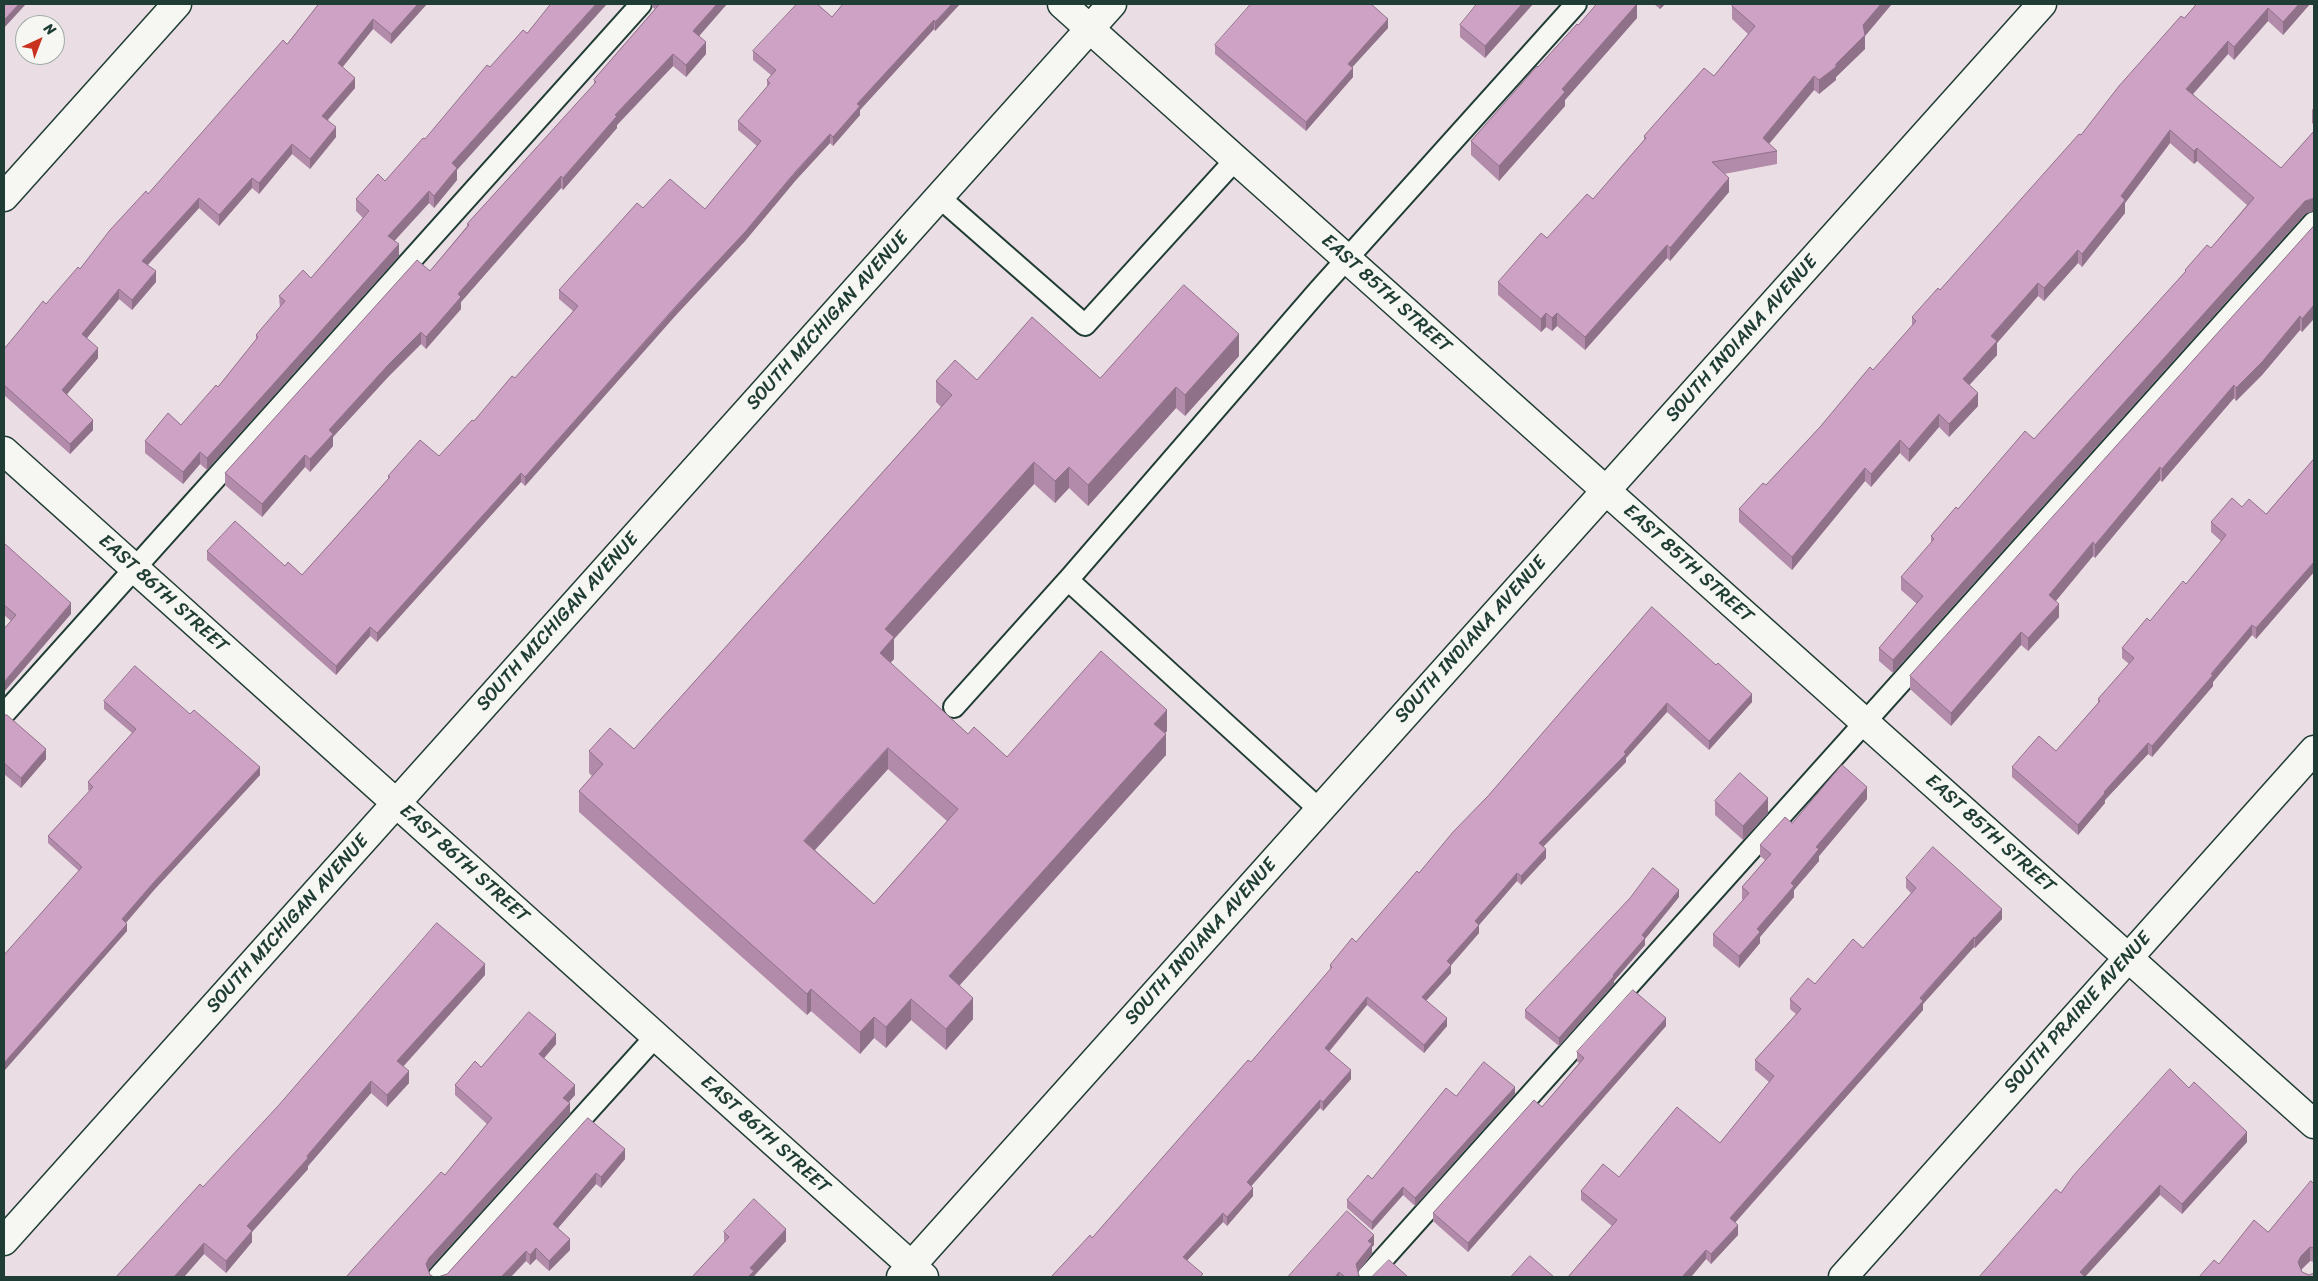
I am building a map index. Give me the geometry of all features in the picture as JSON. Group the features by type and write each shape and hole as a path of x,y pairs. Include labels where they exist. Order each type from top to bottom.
{"street":[{"path":"4,197 177,4"},
{"name":"EAST 85TH STREET","path":"1062,4 2314,1124"},
{"name":"SOUTH MICHIGAN AVENUE","path":"5,1238 1112,4"},
{"name":"SOUTH INDIANA AVENUE","path":"912,1273 1320,810 2042,4"},
{"name":"EAST 86TH STREET","path":"4,451 656,1036 912,1273"},
{"name":"SOUTH PRAIRIE AVENUE","path":"1844,1277 2314,750"}],"lane":[{"path":"4,714 641,4"},
{"path":"954,707 1068,580 1347,259 1576,4"},
{"path":"940,197 1085,325 1236,159"},
{"path":"1367,1277 2314,222"},
{"path":"1068,580 1320,810"},
{"path":"438,1277 656,1036"}],"building":[{"path":"4,4 19,4 4,20"},
{"path":"319,4 418,4 391,34 373,19 338,63 355,78 322,116 336,127 310,159 292,144 259,183 252,178 219,215 199,198 142,261 156,271 132,300 119,289 82,334 98,348 62,390 93,420 70,444 4,385 4,349 43,301 46,304 78,267 80,269 110,230 146,191 148,194 283,40 287,44"},
{"path":"551,4 596,4 452,163 457,168 434,196 429,191 388,236 399,244 207,458 200,452 183,472 145,441 168,413 181,425 216,385 218,387 258,337 256,335 285,301 279,296 303,270 311,278 369,211 356,199 378,174 385,181 423,138 425,139 487,65 490,67 523,30 527,33"},
{"path":"660,4 717,4 693,31 706,42 686,65 673,54 615,115 617,116 563,178 561,176 458,294 461,297 426,337 421,332 389,364 329,430 333,434 310,459 305,455 262,504 225,473 417,260 430,271 469,225 467,224 596,82 594,80"},
{"path":"797,4 817,4 832,17 843,4 952,4 935,22 934,20 857,104 860,106 833,137 830,134 796,171 745,232 676,306 525,477 521,473 377,633 370,627 336,666 207,551 235,521 285,566 288,562 302,575 390,477 388,476 420,440 439,456 472,420 474,421 512,376 515,378 578,306 559,290 637,203 643,208 670,179 705,209 761,141 738,121 770,83 767,80 776,70 753,51"},
{"path":"1251,4 1371,4 1388,19 1348,64 1353,68 1306,122 1215,45"},
{"path":"1477,4 1522,4 1485,46 1460,25"},
{"path":"1597,4 1637,4 1562,89 1565,92 1499,166 1471,141 1537,66"},
{"path":"1734,4 1881,4 1863,25 1865,35 1836,64 1836,67 1819,80 1814,76 1763,138 1777,151 1712,162 1729,178 1670,248 1667,245 1585,337 1557,313 1552,318 1546,313 1541,319 1498,282 1541,233 1547,238 1587,194 1593,199 1646,138 1644,136 1704,68 1714,76 1755,26 1732,6"},
{"path":"2197,4 2299,4 2283,22 2268,8 2234,47 2228,41 2186,89 2281,168 2314,131 2314,198 2305,201 1893,660 1879,648 1923,596 1901,577 1934,539 1931,536 1956,507 1958,509 2025,431 2034,439 2186,271 2207,245 2211,248 2254,198 2197,148 2194,151 2170,130 2121,196 2125,200 2082,254 2078,250 2044,288 2038,283 1991,336 1997,341 1963,379 1978,393 1949,424 1939,414 1909,449 1900,440 1871,474 1865,468 1792,557 1739,509 1763,483 1766,485 1820,427 1870,367 1873,370 1916,321 1912,317 1938,288 1940,290 2079,134 2081,135 2119,86 2181,16 2184,18"},
{"path":"2314,226 2314,305 2302,319 2300,316 2262,362 2236,388 2234,385 2162,469 2160,467 2095,545 2093,542 2049,595 2059,604 2028,638 2021,632 1951,713 1910,676"},
{"path":"1184,285 1239,334 1185,395 1176,387 1088,485 1069,467 1055,481 1034,462 885,629 894,637 880,653 968,734 974,727 1007,757 1101,651 1167,710 1154,724 1166,734 949,976 973,998 946,1029 911,999 886,1027 874,1017 860,1032 811,989 807,994 579,791 603,764 589,751 610,728 634,749 952,395 936,381 955,360 977,380 1032,317 1100,378","holes":["888,748 958,809 874,904 804,841"]},
{"path":"2314,459 2314,562 2256,628 2252,625 2211,674 2213,675 2152,746 2148,743 2104,792 2078,825 2012,767 2039,736 2056,751 2100,701 2098,699 2134,658 2122,648 2147,618 2150,621 2183,581 2186,584 2226,535 2211,522 2232,498 2242,507 2249,499 2266,514"},
{"path":"4,543 71,603 4,682 4,629 16,615 4,605"},
{"path":"1652,607 1716,665 1718,663 1752,694 1709,741 1667,703 1624,752 1626,754 1539,843 1546,849 1521,876 1517,873 1475,921 1479,925 1447,961 1451,965 1422,997 1447,1018 1424,1045 1367,997 1325,1048 1351,1070 1323,1102 1320,1100 1247,1182 1253,1188 1227,1217 1223,1213 1183,1257 1203,1274 1200,1277 1051,1277 1090,1235 1092,1238 1248,1060 1251,1062 1332,967 1330,965 1352,938 1356,942 1417,871 1419,873"},
{"path":"135,666 190,714 194,710 260,767 122,919 127,924 4,1063 4,955 82,867 48,836 93,787 88,782 136,729 104,701"},
{"path":"4,715 7,715 46,749 21,778 4,763"},
{"path":"1842,765 1867,787 1816,847 1819,849 1791,883 1794,886 1757,929 1760,932 1739,956 1713,934 1749,893 1742,887 1771,854 1760,845 1785,817 1792,823"},
{"path":"1740,773 1768,798 1743,826 1715,801"},
{"path":"1933,847 2002,909 1974,937 1920,998 1923,1001 1730,1218 1738,1225 1711,1254 1706,1250 1682,1277 1568,1277 1617,1220 1581,1191 1603,1164 1619,1177 1677,1107 1720,1143 1774,1076 1755,1060 1801,1009 1790,999 1808,978 1815,984 1853,939 1863,948 1916,888 1906,878"},
{"path":"1653,868 1679,890 1642,935 1645,938 1559,1038 1525,1010 1630,898"},
{"path":"437,923 485,964 397,1061 409,1071 387,1095 371,1081 307,1156 308,1158 247,1226 252,1231 226,1261 204,1243 174,1277 116,1277 200,1184 203,1187 278,1106"},
{"path":"1633,990 1666,1018 1468,1243 1433,1213 1534,1100 1542,1107 1584,1058 1577,1052"},
{"path":"529,1012 556,1034 539,1054 575,1085 563,1098 570,1103 429,1258 426,1264 430,1275 434,1277 346,1277 441,1172 445,1175 492,1118 455,1085 475,1061 481,1067"},
{"path":"1484,1062 1515,1087 1415,1198 1403,1187 1372,1222 1347,1200 1368,1175 1372,1179 1446,1088 1456,1096"},
{"path":"2170,1069 2189,1088 2194,1082 2247,1132 2182,1204 2160,1185 2080,1272 2085,1277 1979,1277 2056,1189 2061,1193 2073,1176"},
{"path":"588,1118 625,1149 601,1177 596,1173 553,1224 570,1239 549,1261 536,1248 530,1255 526,1251 501,1277 438,1277 447,1274"},
{"path":"2311,1181 2314,1184 2314,1248 2310,1247 2298,1262 2302,1272 2309,1275 2314,1273 2314,1277 2199,1277 2214,1260 2219,1264 2254,1220 2268,1232"},
{"path":"754,1199 786,1229 750,1268 754,1271 748,1277 692,1277 729,1237 724,1232"},
{"path":"1347,1211 1374,1235 1368,1241 1372,1244 1356,1264 1359,1276 1362,1277 1345,1277 1339,1272 1335,1277 1288,1277"},
{"path":"1530,1256 1554,1277 1511,1277"},
{"path":"1389,1260 1408,1277 1372,1277"}]}
